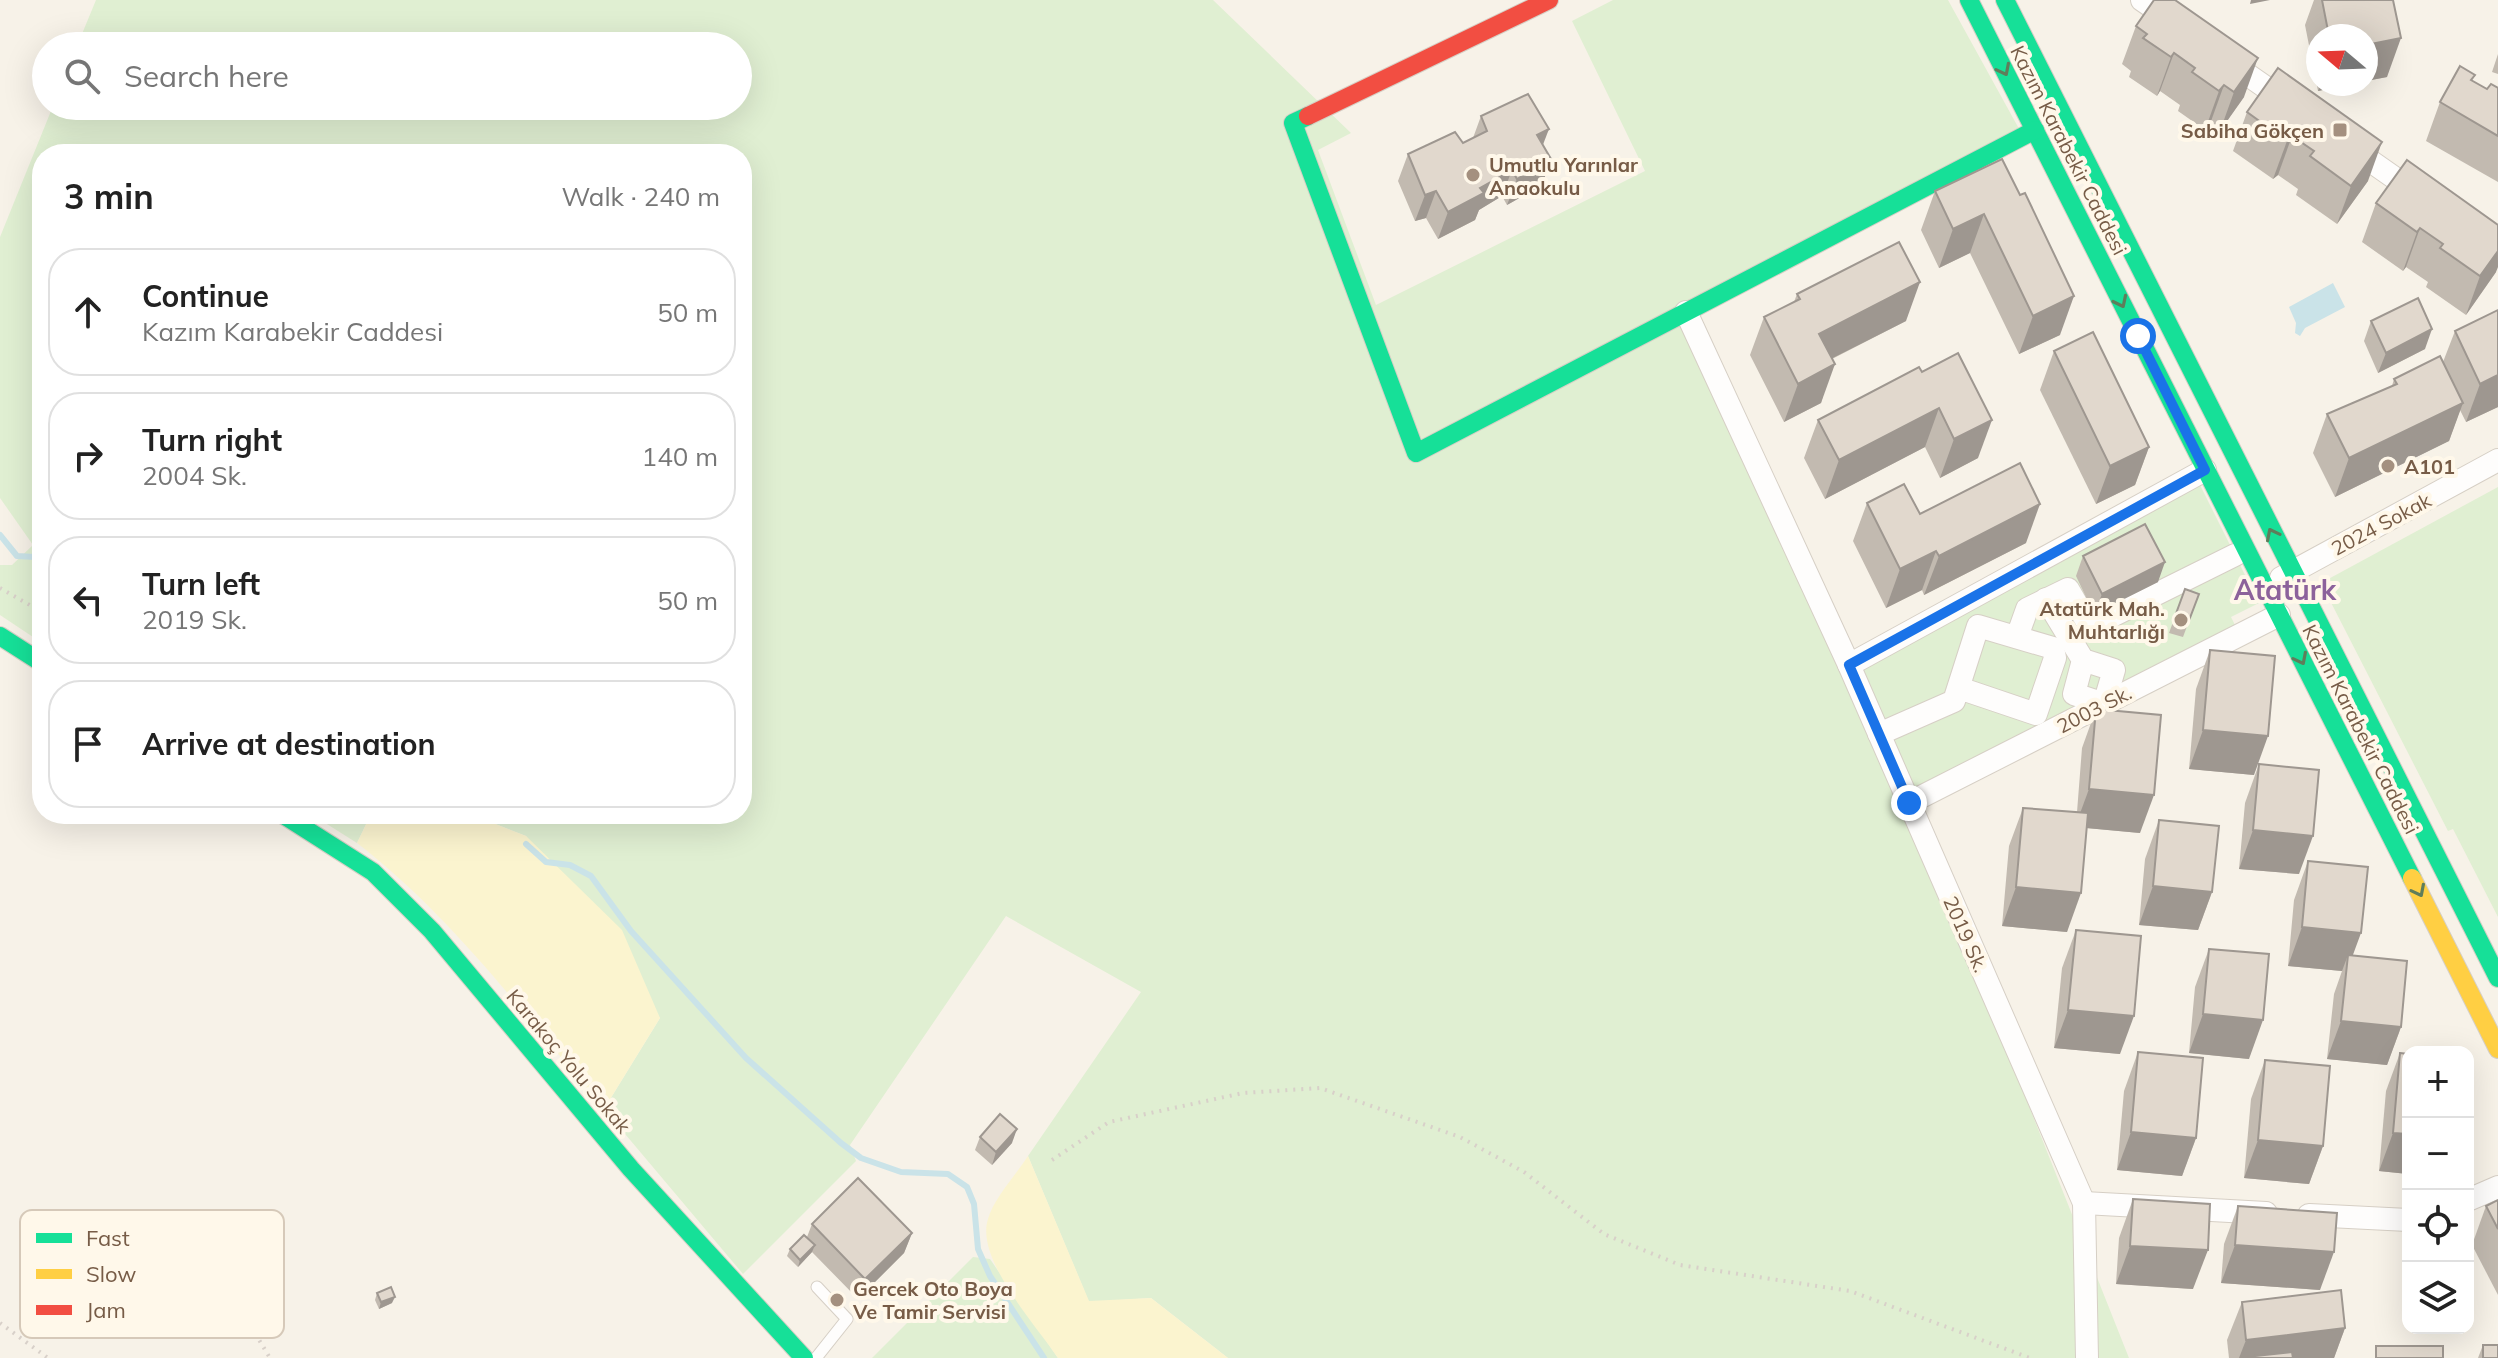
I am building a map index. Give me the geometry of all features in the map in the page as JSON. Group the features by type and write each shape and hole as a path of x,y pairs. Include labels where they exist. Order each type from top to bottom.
{"street":[{"path":"1549,0 1293,123 1416,453 2035,130"},
{"name":"Kazım Karabekir Caddesi","path":"1969,0 2498,1049"},
{"name":"Kazım Karabekir Caddesi","path":"2005,0 2498,978"},
{"path":"2142,0 2307,116"},
{"path":"2333,134 2434,206"},
{"name":"2019 Sk.","path":"1686,312 1849,665 2084,1203"},
{"name":"2024 Sokak","path":"2264,586 2498,460"},
{"path":"1849,665 2205,470"},
{"path":"2017,637 2027,609 2068,589 2090,627 2177,592 2235,555"},
{"path":"2033,564 2083,660 2074,694 2104,704 2114,670 2083,660"},
{"name":"2003 Sk.","path":"1909,803 2279,615"},
{"path":"1879,734 1954,701 1978,626 2053,648 2055,658 2036,714 1959,688"},
{"path":"0,636 32,657"},
{"name":"Karakoç Yolu Sokak","path":"298,824 373,872 432,931 631,1169 804,1358"},
{"path":"2474,1197 2498,1187"},
{"path":"2087,1358 2084,1203 2402,1220"}],"lane":[{"path":"816,1358 847,1319 817,1287"}],"path":[{"path":"0,588 32,606"},
{"path":"1052,1160 1109,1122 1243,1093 1320,1088 1460,1137 1524,1172 1604,1234 1680,1265 1850,1291 2030,1358"},
{"path":"0,1323 20,1338"},
{"path":"21,1338 48,1358"},
{"path":"258,1338 270,1358"}],"green space":[{"path":"96,0 1213,0 1351,133 1318,150 1376,305 1645,171 1572,21 1613,0 1948,0 2023,136 1686,313 1849,665 2195,475 2259,603 2231,617 2245,645 1909,804 2129,1358 1228,1358 1151,1298 1089,1302 1028,1156 1141,992 1006,916 850,1145 856,1161 743,1274 604,1109 660,1018 526,836 495,824 752,824 752,144 38,144 47,120 752,120 752,32 83,32"},
{"path":"32,158 32,544 0,498 0,237"},
{"path":"2498,487 2498,917 2453,829 2448,831 2321,583"},
{"path":"32,546 32,636 0,615 0,565 12,565"},
{"path":"327,824 366,824 357,843"},
{"path":"973,1257 990,1259 1058,1358 872,1358"}],"sand":[{"path":"366,824 495,824 526,836 622,930 660,1018 604,1109 457,935 357,843"},
{"path":"1028,1156 1089,1301 1151,1298 1228,1358 1058,1358 1010,1291 990,1253 986,1235 988,1219 995,1203"}],"water":[{"path":"2333,283 2345,307 2305,328 2300,336 2295,333 2296,323 2289,307"}],"building":[{"path":"2154,0 2175,0 2258,58 2234,92 2224,85 2219,91 2192,72 2195,68 2174,53 2171,57 2143,38 2147,34 2136,26"},
{"path":"2322,0 2393,0 2401,38 2378,43 2378,24 2327,24"},
{"path":"2460,66 2475,75 2471,80 2487,89 2491,84 2498,88 2498,136 2440,102"},
{"path":"2278,68 2306,88 2306,96 2317,96 2382,142 2351,186 2310,156 2314,151 2292,136 2287,141 2247,112"},
{"path":"1528,94 1549,129 1537,135 1551,159 1517,179 1512,170 1480,188 1484,193 1448,212 1436,191 1425,195 1408,154 1455,132 1463,143 1487,131 1481,116"},
{"path":"2002,159 2020,195 2025,193 2074,296 2033,316 1984,214 1953,229 1935,191"},
{"path":"2407,160 2498,225 2498,251 2480,276 2440,248 2443,244 2420,228 2417,232 2376,203"},
{"path":"1899,242 1920,282 1819,334 1835,364 1798,384 1764,317 1800,299 1797,294"},
{"path":"2418,298 2432,329 2386,353 2371,321"},
{"path":"2498,310 2498,375 2480,384 2455,331"},
{"path":"2093,332 2149,447 2110,466 2054,351"},
{"path":"1958,353 1992,420 1954,439 1939,408 1839,460 1818,420 1919,367 1922,372"},
{"path":"2440,356 2463,403 2349,458 2327,414 2397,384 2394,379"},
{"path":"2020,463 2040,504 1939,556 1936,551 1900,569 1867,503 1904,484 1920,514"},
{"path":"2145,524 2165,562 2102,594 2083,556"},
{"path":"2185,589 2199,594 2188,623 2174,619"},
{"path":"2210,650 2275,656 2268,736 2203,730"},
{"path":"2096,709 2161,715 2154,795 2089,789"},
{"path":"2259,764 2319,770 2313,836 2253,830"},
{"path":"2023,808 2088,813 2081,893 2016,887"},
{"path":"2159,820 2219,826 2212,892 2153,886"},
{"path":"2308,861 2368,867 2361,933 2302,927"},
{"path":"2076,930 2141,936 2134,1016 2068,1010"},
{"path":"2209,949 2269,954 2263,1020 2203,1014"},
{"path":"2348,955 2407,961 2401,1027 2341,1021"},
{"path":"2138,1052 2203,1058 2196,1138 2131,1132"},
{"path":"2400,1053 2402,1134 2393,1133"},
{"path":"2265,1060 2330,1066 2323,1146 2258,1140"},
{"path":"1000,1114 1017,1129 996,1152 980,1137"},
{"path":"858,1178 912,1233 865,1279 812,1224"},
{"path":"2133,1199 2210,1204 2208,1250 2130,1246"},
{"path":"2498,1200 2498,1229 2486,1206"},
{"path":"2238,1206 2337,1213 2334,1252 2235,1245"},
{"path":"804,1235 815,1245 800,1260 790,1249"},
{"path":"391,1287 395,1297 381,1302 377,1293"},
{"path":"2341,1290 2345,1328 2246,1340 2242,1302"},
{"path":"2483,1345 2498,1345 2498,1358 2483,1358"},
{"path":"2376,1346 2443,1346 2443,1358 2376,1358"},
{"path":"2292,1352 2293,1358 2246,1358 2246,1357"}],"waterway":[{"path":"0,535 17,556 32,557"},
{"path":"526,844 546,862 570,865 591,876 631,931 746,1058 841,1143 861,1158 901,1172 948,1174 967,1187 974,1204 978,1249 990,1276 1044,1358"}],"traffic: fast":[{"path":"1969,0 2412,878"},
{"path":"2005,0 2498,978"},
{"path":"1308,116 1293,123 1416,453 2035,130"},
{"path":"0,636 32,657"},
{"path":"298,824 373,872 432,931 631,1169 804,1358"}],"traffic: slow":[{"path":"2412,878 2498,1049"}],"traffic: jam":[{"path":"1308,116 1549,0"}],"place":[{"name":"Sabiha Gökçen","path":"2340,130"},
{"name":"Umutlu Yarınlar Anaokulu","path":"1473,175"},
{"name":"A101","path":"2388,466"},
{"name":"Atatürk Mah. Muhtarlığı","path":"2181,620"},
{"name":"Gercek Oto Boya Ve Tamir Servisi","path":"837,1300"}],"district":[{"name":"Atatürk","path":"2285,589"}],"route":[{"path":"1909,803 1849,665 2205,470 2138,336"}]}
